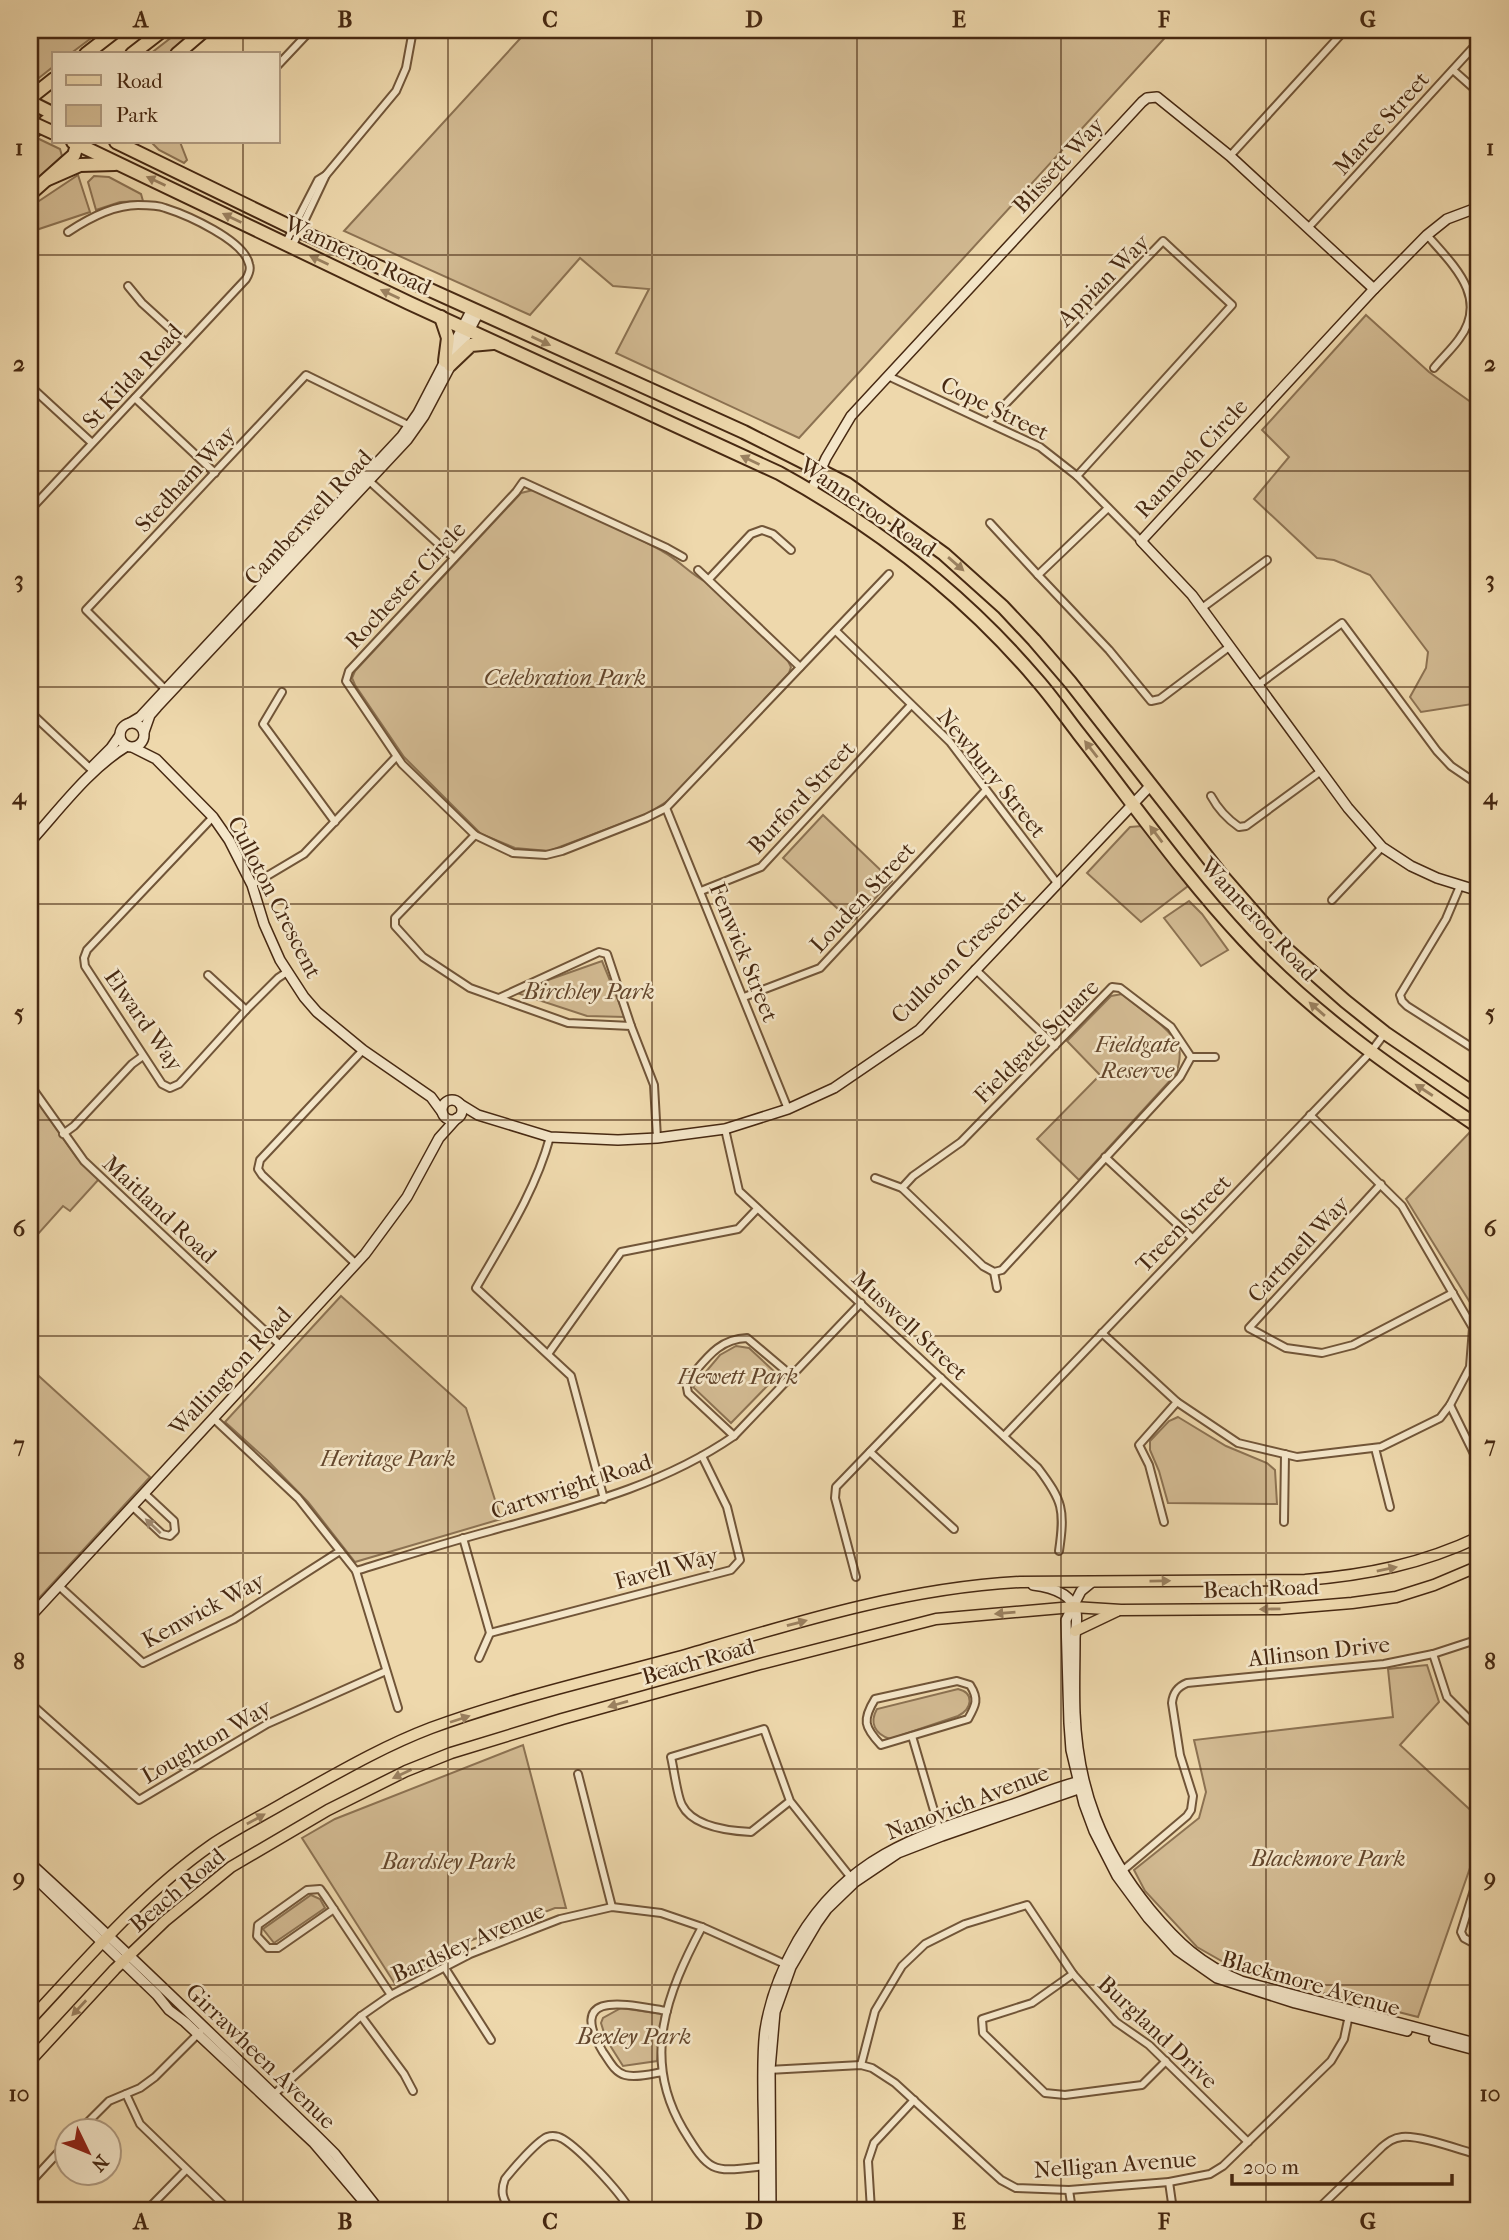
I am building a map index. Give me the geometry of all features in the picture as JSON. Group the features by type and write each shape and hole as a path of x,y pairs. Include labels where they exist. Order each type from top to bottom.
{"highway":[{"path":"89,52 117,30"},
{"path":"135,52 163,30"},
{"path":"179,52 205,30"},
{"path":"52,81 30,100 52,114"},
{"path":"30,135 52,117"},
{"path":"30,122 52,132"},
{"path":"30,194 74,155 76,144"},
{"name":"Wanneroo Road","path":"80,144 288,246 779,473 838,506 901,550 998,635 1039,681 1180,866 1244,940 1314,1007 1370,1053 1479,1127"},
{"name":"Wanneroo Road","path":"121,144 296,230 820,469 847,484 912,529 961,568 1003,607 1057,667 1223,877 1284,947 1385,1033 1479,1097"},
{"path":"133,144 141,153"},
{"path":"48,179 80,165 120,164"},
{"path":"441,317 447,332 448,363"},
{"path":"448,363 471,345 496,343"}],"main road":[{"name":"Beach Road","path":"30,2020 141,1904 209,1847 352,1765 431,1728 512,1702 874,1602 952,1588 1020,1582 1336,1578 1396,1568 1429,1558 1479,1536"},
{"name":"Beach Road","path":"30,2061 165,1921 232,1867 328,1810 406,1771 451,1753 562,1719 936,1619 1073,1606 1121,1609 1279,1609 1352,1603 1396,1597 1479,1566"},
{"path":"1075,1631 1121,1609"}],"street":[{"path":"280,63 311,30"},
{"path":"288,246 318,180 326,175 396,91 406,68 413,30"},
{"path":"1230,156 1345,30"},
{"name":"Maree Street","path":"1308,228 1479,41"},
{"path":"1453,70 1479,93"},
{"name":"Blissett Way","path":"811,491 820,469 850,416 1147,98 1157,97 1230,156 1374,289"},
{"name":"St Kilda Road","path":"30,510 246,279 250,271 249,261 239,247 217,231 164,207 122,206 95,216 68,232"},
{"name":"Rannoch Circle","path":"1479,207 1447,219 1427,235 1141,541 1192,595 1348,808 1382,847 1411,866 1479,891"},
{"path":"1427,235 1461,273 1471,306 1465,331 1434,368"},
{"name":"Appian Way","path":"988,422 1163,241 1233,305 1077,476"},
{"path":"128,286 142,303 186,343"},
{"name":"Camberwell Road","path":"130,723 167,691 413,427 475,310"},
{"name":"Stedham Way","path":"167,691 86,610 306,375 413,427"},
{"name":"Cope Street","path":"888,376 1040,447 1077,476 1141,541"},
{"path":"30,386 92,443"},
{"path":"135,398 215,473"},
{"path":"367,479 454,558"},
{"name":"Rochester Circle","path":"683,557 523,482 349,671 346,681 396,757 475,835 513,853 546,855 586,842 666,808 888,574"},
{"path":"1038,575 1108,508"},
{"path":"990,523 1109,650 1151,701 1160,699 1229,647"},
{"path":"709,579 751,534 762,530 773,534 791,550"},
{"path":"1202,608 1267,560"},
{"path":"698,570 800,667"},
{"path":"1258,685 1342,623 1437,751 1451,766 1479,785"},
{"name":"Newbury Street","path":"835,631 950,742 1057,883"},
{"name":"Camberwell Road","path":"144,734 150,715 167,691"},
{"path":"282,692 263,724 335,822"},
{"name":"Burford Street","path":"701,891 761,867 911,705"},
{"path":"30,712 92,770"},
{"path":"30,834 92,770 116,753 140,745 144,734 141,726 130,723 124,726 111,748 92,770 30,842"},
{"name":"Culloton Crescent","path":"144,734 156,759 213,817 229,840 252,885 264,924 287,972 317,1012 363,1050 431,1097 449,1120 478,1115"},
{"path":"120,735 122,742 130,747"},
{"name":"Culloton Crescent","path":"130,747 156,759"},
{"path":"252,885 304,854 396,757"},
{"path":"1211,796 1226,818 1239,827 1246,826 1321,771"},
{"name":"Culloton Crescent","path":"431,1097 454,1100 478,1115 550,1137 618,1140 725,1129 789,1109 834,1088 919,1030 1150,786"},
{"name":"Louden Street","path":"744,997 820,968 986,790"},
{"name":"Fenwick Street","path":"666,808 789,1109"},
{"name":"Elward Way","path":"213,817 87,950 85,966 162,1084 170,1088 179,1084 246,1010 287,972"},
{"path":"475,835 395,918 395,926 423,957 470,988 568,1023 631,1026"},
{"path":"1332,900 1382,847"},
{"path":"1460,886 1446,919 1400,995 1407,1006 1479,1052"},
{"path":"499,998 599,952 607,954 654,1085 657,1138"},
{"path":"975,969 1055,1046"},
{"path":"208,975 246,1010"},
{"name":"Fieldgate Square","path":"902,1188 913,1176 961,1142 1112,987 1120,988 1171,1027 1191,1057"},
{"name":"Treen Street","path":"1004,1436 1370,1053 1385,1033"},
{"path":"356,1264 258,1169 260,1160 363,1050"},
{"path":"63,1134 143,1056"},
{"path":"875,1178 902,1188 983,1266 994,1272 1002,1270 1180,1077 1191,1057 1215,1057"},
{"name":"Maitland Road","path":"30,1085 84,1161 281,1346"},
{"path":"443,1114 443,1105 448,1101"},
{"path":"458,1117 460,1104"},
{"name":"Wallington Road","path":"439,1138 443,1114"},
{"path":"1102,1333 1177,1402 1238,1443 1297,1457 1374,1448 1440,1418 1470,1367 1476,1328 1402,1206 1310,1115"},
{"name":"Wallington Road","path":"30,1617 356,1264 407,1197 439,1138 458,1117"},
{"name":"Muswell Street","path":"725,1129 739,1191 1038,1468 1057,1493 1064,1520 1059,1551"},
{"path":"550,1137 526,1202 476,1289 571,1376 604,1499"},
{"path":"1105,1157 1192,1238"},
{"name":"Cartmell Way","path":"1381,1185 1249,1328 1286,1348 1322,1353 1353,1345 1453,1293"},
{"path":"548,1354 621,1252 738,1229 757,1209"},
{"path":"994,1272 997,1288"},
{"name":"Cartwright Road","path":"356,1571 604,1499 662,1477 702,1456 734,1436 861,1303"},
{"path":"734,1436 688,1393 686,1382 714,1349 732,1339 747,1338 792,1376"},
{"path":"856,1577 835,1498 836,1487 942,1378"},
{"path":"1164,1522 1149,1465 1139,1445 1177,1402"},
{"path":"1450,1405 1479,1464"},
{"path":"213,1418 299,1498 356,1571 398,1708"},
{"path":"1374,1448 1390,1507"},
{"path":"870,1452 954,1529"},
{"path":"1284,1522 1285,1454"},
{"name":"Favell Way","path":"490,1633 731,1570 740,1560 727,1507 702,1456"},
{"path":"132,1506 162,1534 170,1536 175,1531 174,1521 144,1493"},
{"path":"463,1538 490,1633 479,1658"},
{"name":"Kenwick Way","path":"59,1586 143,1663 234,1619 340,1550"},
{"path":"1020,1582 1056,1590 1073,1606"},
{"name":"Blackmore Avenue","path":"1092,1582 1084,1587 1066,1620 1071,1750 1094,1831 1119,1874 1162,1934 1204,1971 1250,1990 1479,2044"},
{"name":"Blackmore Avenue","path":"1073,1606 1076,1612 1075,1712 1082,1784"},
{"name":"Allinson Drive","path":"1119,1874 1187,1816 1194,1804 1180,1755 1172,1703 1176,1691 1186,1683 1384,1664 1433,1654 1479,1639"},
{"path":"1433,1654 1447,1697 1479,1729"},
{"name":"Loughton Way","path":"30,1703 139,1800 267,1724 386,1671"},
{"path":"957,1681 970,1685 976,1695 974,1709 968,1719 912,1736 881,1745 868,1731 866,1714 875,1699 957,1681"},
{"path":"790,1801 751,1832 725,1831 694,1818 682,1805 671,1757 764,1729 790,1801 853,1879"},
{"path":"912,1736 941,1832"},
{"path":"578,1774 612,1907"},
{"name":"Nanovich Avenue","path":"764,2210 767,2166 765,2033 769,2012 788,1966 806,1926 820,1907 896,1847 1082,1784"},
{"path":"30,1863 105,1940"},
{"path":"30,1872 105,1940"},
{"path":"1479,1874 1461,1932 1464,1938 1479,1946"},
{"path":"334,1909 278,1948 268,1948 257,1936 258,1925 307,1890 320,1889 334,1909 391,1995"},
{"name":"Burgland Drive","path":"861,2065 875,2011 902,1966 925,1944 965,1924 1027,1905 1073,1974 1116,2022 1149,2045 1248,2142"},
{"name":"Bardsley Avenue","path":"271,2097 361,2016 391,1995 470,1954 560,1919 612,1907 661,1913 702,1927 788,1966"},
{"path":"702,1927 674,1984 667,2011 661,2062 671,2109 699,2155 708,2164 716,2168 731,2169 767,2166"},
{"name":"Girrawheen Avenue","path":"105,1940 126,1959 169,2010 201,2031 335,2154 379,2210"},
{"path":"445,1968 491,2040"},
{"path":"1073,1974 1032,2003 982,2020 984,2033 1045,2093 1065,2095 1142,2085 1166,2061"},
{"path":"662,2072 626,2076 617,2071 595,2038 590,2018 594,2011 613,2004 667,2011"},
{"name":"Blackmore Avenue","path":"1350,2013 1479,2051"},
{"name":"Nelligan Avenue","path":"861,2065 883,2074 1001,2180 1016,2188 1069,2190 1169,2182 1210,2174 1223,2166 1331,2061 1344,2039 1350,2013"},
{"path":"361,2016 413,2091"},
{"path":"92,2118 109,2101 155,2077 201,2031"},
{"path":"766,2070 861,2065"},
{"path":"126,2094 140,2124 229,2210"},
{"name":"Girrawheen Avenue","path":"271,2097 322,2151 371,2210"},
{"path":"871,2210 868,2161 874,2143 914,2100"},
{"path":"510,2210 503,2199 505,2179 545,2138 555,2136 561,2137 576,2150 617,2191 630,2210"},
{"path":"1318,2210 1382,2147 1398,2137 1413,2137 1479,2155"},
{"path":"30,2183 52,2159"},
{"name":"Nanovich Avenue","path":"767,2166 771,2210"},
{"path":"147,2210 186,2169"},
{"path":"1169,2182 1173,2210"},
{"path":"1069,2190 1072,2210"}],"green space":[{"path":"30,30 102,30 73,52 52,52 52,68 30,85"},
{"path":"181,30 196,30 170,52 153,52"},
{"path":"528,30 1172,30 799,438 616,353 649,289 613,286 580,258 530,315 344,231"},
{"path":"37,138 60,149 62,156 30,186 30,144"},
{"path":"153,144 181,144 187,160 184,163"},
{"path":"78,175 90,212 30,232 30,207"},
{"path":"94,176 109,177 141,194 143,201 120,202 96,210 88,182"},
{"path":"1366,315 1429,372 1479,408 1479,703 1421,712 1410,697 1426,668 1428,652 1370,575 1334,560 1317,558 1254,499 1289,457 1262,430"},
{"name":"Celebration Park","path":"533,490 615,527 668,555 706,582 788,661 791,667 789,673 680,793 647,814 549,851 515,848 481,834 404,757 352,678 355,671 521,493"},
{"path":"823,815 892,881 852,922 783,858"},
{"path":"1142,826 1188,886 1141,922 1087,873 1130,827"},
{"path":"1189,901 1228,950 1201,966 1164,918"},
{"name":"Birchley Park","path":"602,961 625,1017 587,1016 514,992"},
{"name":"Fieldgate Reserve","path":"1122,994 1170,1033 1180,1050 1178,1067 1176,1074 1079,1180 1037,1139 1100,1075 1067,1041 1111,996"},
{"path":"30,1091 77,1158 99,1179 70,1211 63,1206 30,1243"},
{"path":"1470,1132 1479,1138 1479,1317 1406,1199"},
{"name":"Heritage Park","path":"341,1296 466,1408 501,1519 355,1562 308,1502 225,1422"},
{"name":"Hewett Park","path":"736,1346 749,1348 778,1375 731,1423 693,1387 720,1355"},
{"path":"30,1368 150,1477 30,1608"},
{"path":"1178,1417 1226,1446 1267,1463 1275,1470 1277,1504 1168,1503 1150,1450 1150,1441 1169,1421"},
{"name":"Blackmore Park","path":"1427,1665 1439,1702 1400,1745 1479,1818 1479,1842 1418,2017 1241,1972 1197,1947 1145,1891 1134,1870 1199,1818 1206,1792 1194,1740 1393,1717 1388,1669"},
{"path":"958,1689 967,1694 970,1701 958,1716 890,1739 875,1727 877,1709"},
{"name":"Bardsley Park","path":"523,1745 566,1908 555,1908 459,1945 395,1984 302,1838 335,1819"},
{"path":"311,1895 320,1899 325,1908 274,1943 263,1929"},
{"name":"Bexley Park","path":"621,2008 662,2014 657,2061 623,2066 606,2039 601,2023 603,2018"}]}
